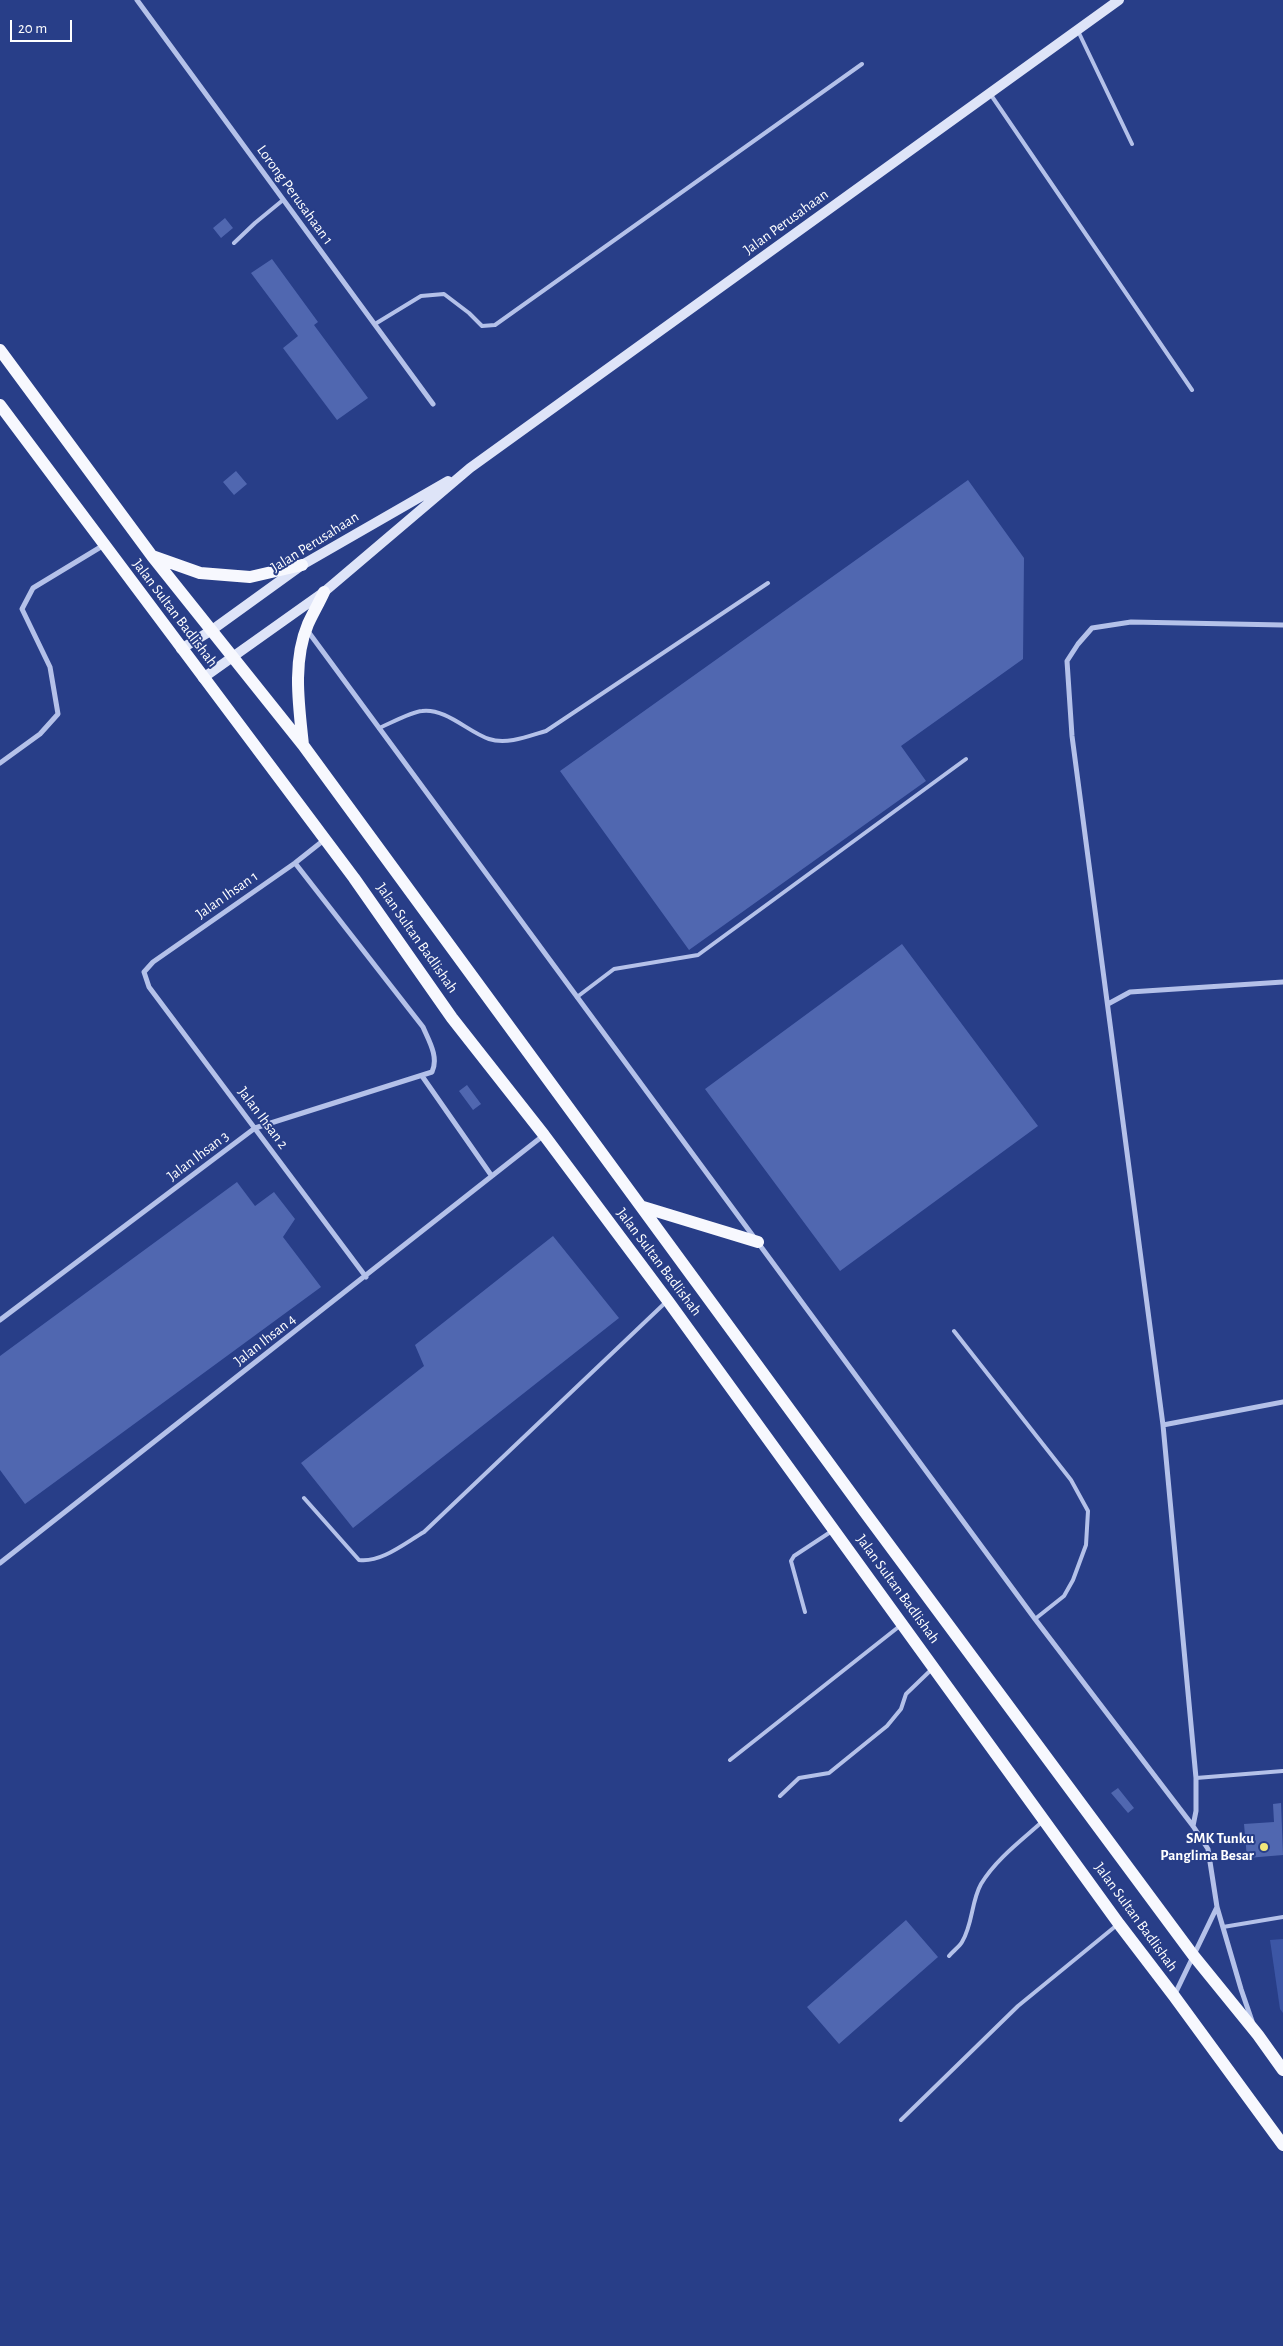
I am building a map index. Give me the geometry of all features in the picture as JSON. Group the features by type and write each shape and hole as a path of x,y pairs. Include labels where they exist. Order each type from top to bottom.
{"main road":[{"name":"Jalan Perusahaan","path":"203,678 324,592 470,468 1119,0"},
{"name":"Jalan Sultan Badlishah","path":"0,350 152,556 303,745 1193,1955 1258,2035 1283,2070"},
{"name":"Jalan Sultan Badlishah","path":"0,405 325,839 393,932 452,1018 544,1135 668,1301 903,1623 1119,1924 1283,2145"},
{"name":"Jalan Perusahaan","path":"181,649 212,630 302,564 470,468"},
{"path":"152,556 200,573 250,578 302,564"},
{"path":"303,745 298,692 300,660 307,630 324,592"},
{"path":"643,1207 758,1242"}],"street":[{"name":"Lorong Perusahaan 1","path":"137,0 433,404"},
{"path":"0,763 40,734 58,714 50,668 22,609 33,588 104,545"},
{"path":"1193,1826 1196,1811 1196,1778 1163,1425 1072,736 1068,661 1078,644 1092,628 1121,623 1283,625"},
{"path":"307,630 1035,1619 1193,1826 1208,1849 1223,1927 1241,1989 1258,2035"},
{"name":"Jalan Ihsan 1","path":"144,972 153,962 295,863 325,839"},
{"name":"Jalan Ihsan 3","path":"0,1320 256,1128 432,1072 435,1064 432,1048 423,1027 295,863"},
{"name":"Jalan Ihsan 2","path":"144,972 149,988 256,1128 366,1277"},
{"path":"1108,1004 1130,992 1283,982"},
{"path":"422,1076 491,1175"},
{"name":"Jalan Ihsan 4","path":"0,1563 366,1277 491,1175 544,1135"},
{"path":"1163,1425 1283,1402"},
{"path":"1174,1996 1218,1906"}],"lane":[{"path":"1078,31 1132,144"},
{"path":"375,324 421,296 444,294 470,313 482,326 495,325 862,64"},
{"path":"990,93 1192,390"},
{"path":"234,243 284,200"},
{"path":"379,728 422,711 440,714 491,740 514,740 546,731 768,583"},
{"path":"577,996 614,969 698,955 966,759"},
{"path":"304,1498 359,1560 376,1559 424,1532 668,1301"},
{"path":"954,1331 1071,1480 1088,1510 1086,1545 1073,1580 1064,1596 1035,1619"},
{"path":"805,1612 791,1562 794,1556 834,1529"},
{"path":"730,1760 903,1623"},
{"path":"780,1796 799,1778 829,1773 887,1726 901,1709 906,1694 934,1667"},
{"path":"1196,1778 1283,1771"},
{"path":"949,1956 962,1942 970,1923 974,1901 982,1883 1007,1853 1045,1820"},
{"path":"1223,1927 1283,1917"},
{"path":"901,2120 1018,2006 1119,1924"}],"shaded area":[{"path":"1283,1939 1283,2013 1280,2009 1270,1940"}],"building":[{"path":"225,218 233,228 221,238 213,228"},
{"path":"272,259 318,322 314,325 368,398 337,420 283,348 298,336 251,273"},
{"path":"236,471 247,484 234,495 223,482"},
{"path":"968,480 1024,558 1023,659 901,746 926,781 689,950 560,771"},
{"path":"902,944 1038,1126 840,1271 705,1089"},
{"path":"467,1085 481,1104 473,1110 459,1091"},
{"path":"237,1182 255,1206 274,1192 295,1219 283,1237 321,1287 25,1504 0,1470 0,1356"},
{"path":"553,1236 619,1318 353,1528 301,1463 424,1366 415,1345"},
{"path":"1118,1788 1134,1808 1128,1813 1111,1793"},
{"path":"1281,1803 1283,1855 1247,1858 1244,1824 1274,1822 1273,1804"},
{"path":"906,1920 938,1957 839,2044 807,2007"}],"place":[{"name":"SMK Tunku Panglima Besar","path":"1264,1847"}]}
